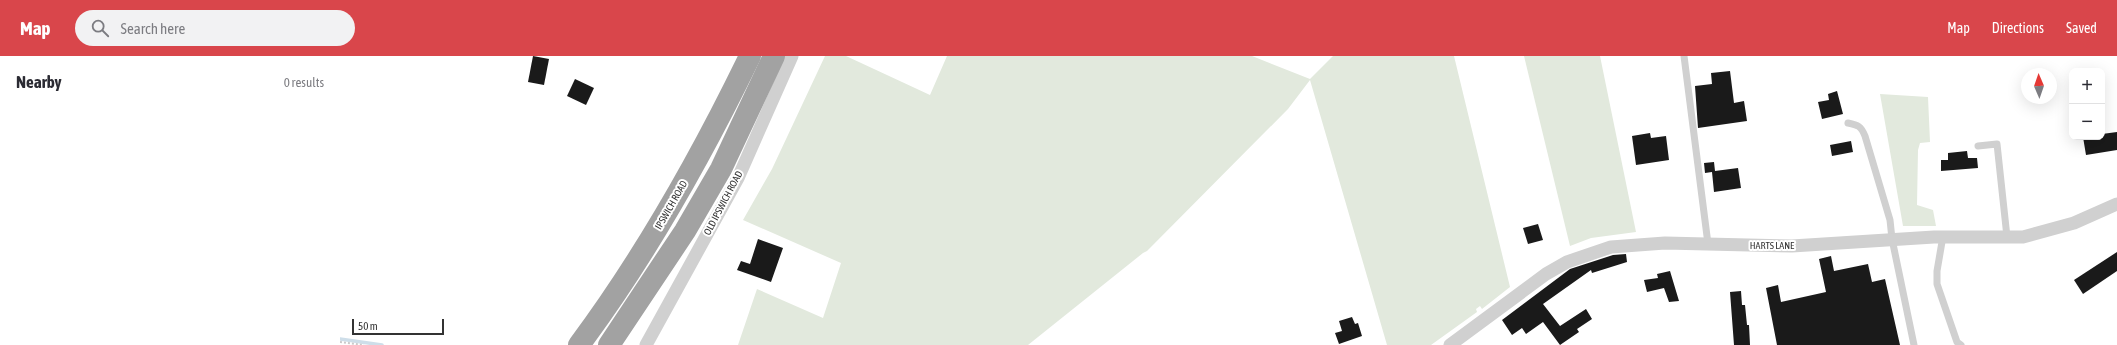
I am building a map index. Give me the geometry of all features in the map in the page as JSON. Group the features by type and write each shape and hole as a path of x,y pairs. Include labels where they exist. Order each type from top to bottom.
{"highway":[{"name":"IPSWICH ROAD","path":"579,345 606,308 675,201 750,56"},
{"path":"609,345 685,231 721,169 774,56"},
{"path":"625,345 675,264 685,231"}],"street":[{"name":"OLD IPSWICH ROAD","path":"646,345 738,178 792,56"},
{"name":"HARTS LANE","path":"1450,345 1546,274 1579,257 1611,247 1665,244 1792,246 1943,236 2023,237 2074,223 2117,204"}],"lane":[{"path":"1684,56 1708,244"},
{"path":"1848,123 1858,125 1862,128 1866,136 1890,220 1892,239 1914,345"},
{"path":"1978,146 1997,144 2007,237"},
{"path":"1943,236 1937,271 1937,284 1957,342 1961,345"}],"path":[{"path":"340,342 364,345"}],"shaded area":[{"path":"825,56 846,56 930,95 947,56 1252,56 1310,79 1333,56 1454,56 1510,287 1482,309 1480,306 1476,309 1477,312 1431,345 1387,345 1310,80 1288,109 1147,251 1028,345 738,345 757,289 823,318 841,263 743,220 772,169"},
{"path":"1524,56 1600,56 1636,232 1591,238 1570,246"},
{"path":"1880,94 1928,97 1930,142 1920,143 1918,150 1917,205 1933,210 1936,226 1903,226"}],"building":[{"path":"533,56 549,59 544,85 528,82"},
{"path":"1730,71 1734,103 1744,101 1747,121 1698,128 1695,86 1712,84 1711,73"},
{"path":"575,79 594,88 586,105 567,96"},
{"path":"1837,91 1843,114 1822,119 1818,102 1829,100 1828,94"},
{"path":"2117,132 2117,150 2086,155 2084,140 2105,140 2105,134"},
{"path":"1650,133 1651,138 1666,136 1669,160 1636,165 1632,136"},
{"path":"1851,141 1853,152 1832,156 1830,145"},
{"path":"1967,151 1968,158 1977,158 1978,168 1941,171 1941,160 1948,160 1948,153"},
{"path":"1714,162 1715,171 1738,168 1741,188 1714,192 1712,172 1705,173 1704,163"},
{"path":"1538,224 1543,240 1528,244 1523,228"},
{"path":"758,239 783,248 771,282 737,270 741,261 750,264"},
{"path":"2117,252 2117,271 2083,294 2074,280"},
{"path":"1626,254 1627,262 1592,273 1591,270 1543,304 1560,326 1586,309 1592,319 1577,329 1579,332 1560,345 1543,322 1526,334 1522,328 1512,335 1502,320 1570,269 1613,255"},
{"path":"1831,256 1834,271 1868,264 1872,282 1885,279 1900,345 1777,345 1766,288 1778,285 1781,302 1826,292 1819,259"},
{"path":"1670,271 1679,301 1669,302 1664,288 1647,292 1644,280 1658,278 1657,274"},
{"path":"1741,291 1742,305 1745,305 1747,325 1749,325 1750,345 1734,345 1730,292"},
{"path":"1352,317 1355,324 1358,323 1362,336 1339,344 1335,333 1342,331 1339,321"}],"waterway":[{"path":"340,339 382,345"}]}
